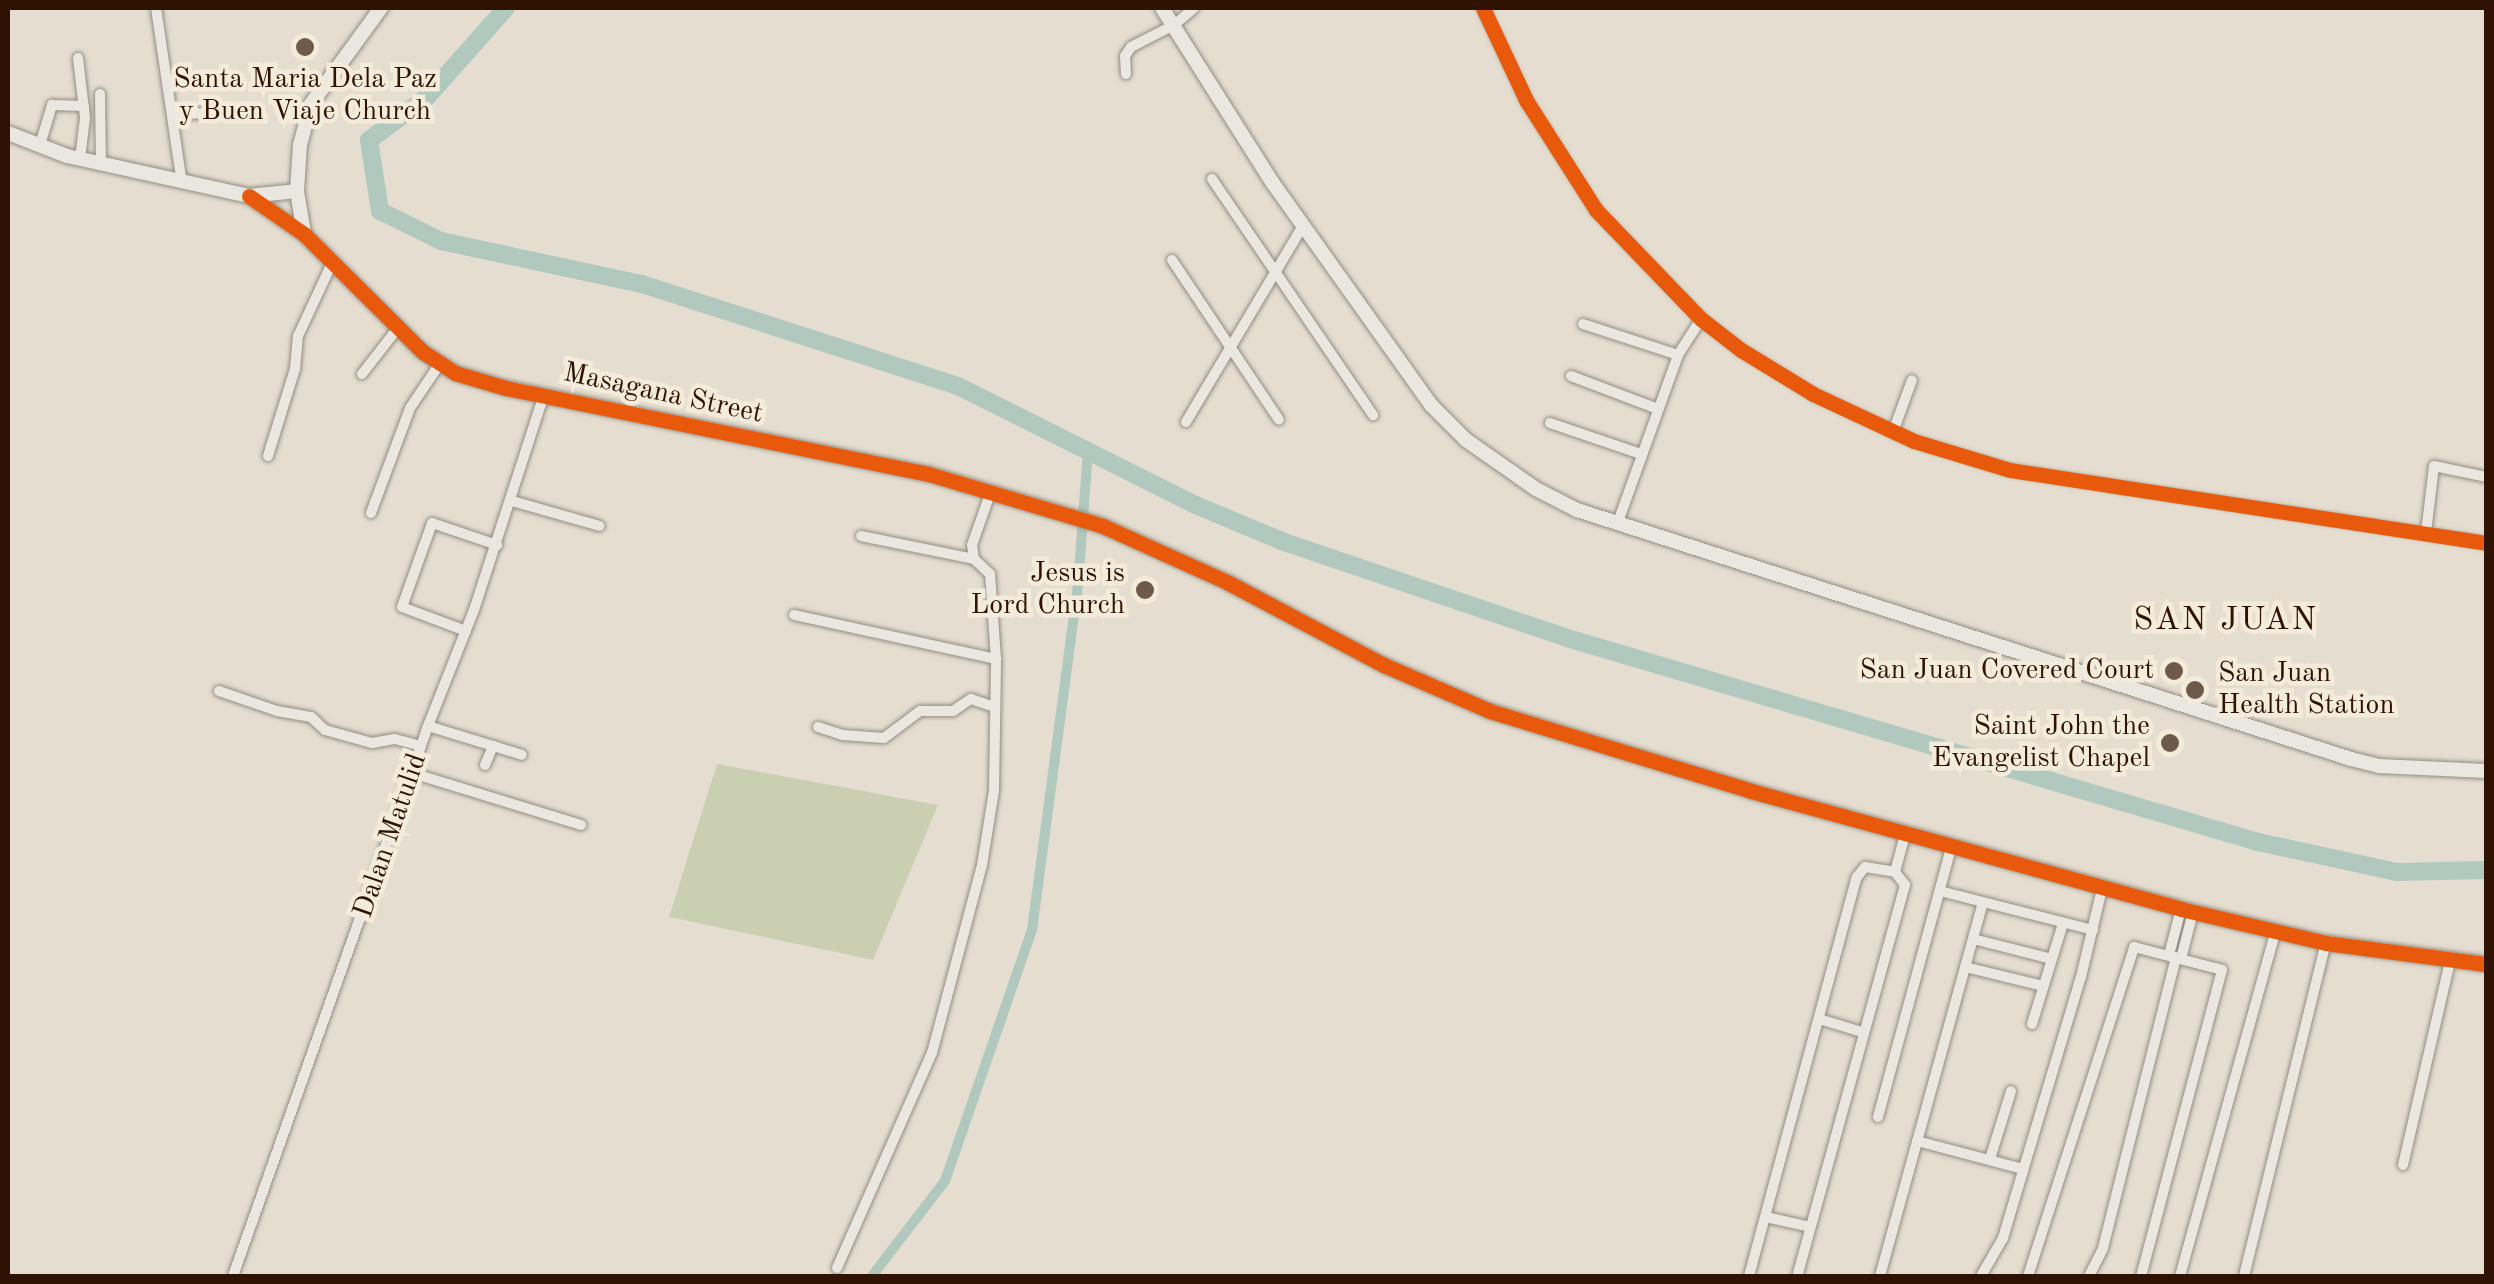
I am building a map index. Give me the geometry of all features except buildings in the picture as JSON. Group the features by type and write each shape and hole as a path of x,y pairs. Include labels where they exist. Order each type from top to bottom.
{"street":[{"path":"156,8 181,178"},
{"path":"304,234 298,191 300,145 311,104 380,8"},
{"path":"1162,8 1303,226 1419,389 1466,440 1536,490 1577,510 2351,759 2380,766 2486,772"},
{"path":"1126,74 1125,56 1131,46 1174,26 1194,8"},
{"path":"1483,8 1526,100 1596,210 1701,319 1741,350 1813,394 1893,432 2010,470 2486,543"},
{"path":"78,58 84,106 80,158"},
{"path":"100,94 101,164"},
{"path":"40,146 52,105 84,106"},
{"path":"174,115 204,112"},
{"path":"8,133 101,164 181,178 249,196 298,191"},
{"path":"1212,179 1373,415"},
{"name":"Masagana Street","path":"249,196 304,234 439,364 466,377 929,474 1060,512 1103,526 1227,582 1384,665 1490,711 1906,835 2102,889 2326,943 2486,964"},
{"path":"1186,422 1303,226"},
{"path":"1172,260 1280,420"},
{"path":"268,456 296,369 298,336 332,264"},
{"path":"1618,522 1678,355 1701,319"},
{"path":"1583,324 1678,355"},
{"path":"362,374 398,328"},
{"path":"371,512 410,408 439,364"},
{"path":"1571,376 1658,409"},
{"path":"1893,432 1912,380"},
{"name":"Dalan Matulid","path":"233,1276 428,726 497,545 544,394"},
{"path":"1550,424 1641,454"},
{"path":"2426,533 2434,466 2486,476"},
{"path":"974,559 972,544 990,494"},
{"path":"512,501 600,526"},
{"path":"466,631 402,607 420,556 432,523 497,545"},
{"path":"837,1268 932,1053 982,865 994,791 996,659 990,574 974,559 860,536"},
{"path":"794,615 996,659"},
{"path":"219,691 277,712 311,717 325,730 372,744 395,738 421,746"},
{"path":"818,727 843,736 884,738 920,711 953,711 971,698 994,707"},
{"path":"428,726 522,755"},
{"path":"485,765 493,746"},
{"path":"412,773 582,825"},
{"path":"1895,872 1906,835"},
{"path":"1878,1117 1951,848"},
{"path":"1749,1276 1859,871 1865,867 1895,872 1905,885 1797,1276"},
{"path":"1981,1276 2003,1238 2102,889"},
{"path":"1940,891 2092,930"},
{"path":"1880,1276 1983,902"},
{"path":"2089,1276 2103,1248 2187,910"},
{"path":"2032,1024 2063,923"},
{"path":"2180,1276 2276,931"},
{"path":"1973,939 2052,959"},
{"path":"2244,1276 2326,943"},
{"path":"2028,1276 2134,947 2222,970 2142,1276"},
{"path":"2404,1165 2450,962"},
{"path":"1965,967 2043,986"},
{"path":"1818,1020 1862,1032"},
{"path":"1990,1160 2012,1091"},
{"path":"1918,1141 2023,1168"},
{"path":"1766,1217 1810,1227"}],"green space":[{"path":"717,764 938,805 873,960 669,917"}],"waterway":[{"path":"506,8 426,98 369,140 380,211 441,241 642,284 958,386 1198,506 1284,542 1567,638 2258,842 2397,872 2486,870"},
{"path":"872,1276 945,1181 1032,930 1078,584 1088,451"}],"cycle path":[{"path":"1483,8 1526,100 1596,210 1701,319 1741,350 1813,394 1914,441 2010,470 2486,543"},
{"path":"249,196 304,234 423,352 455,373 506,388 929,474 1103,526 1227,582 1384,665 1490,711 1751,791 2181,909 2326,943 2486,964"}],"place":[{"name":"Santa Maria Dela Paz y Buen Viaje Church","path":"305,47"},
{"name":"Jesus is Lord Church","path":"1145,590"},
{"name":"San Juan Covered Court","path":"2174,671"},
{"name":"San Juan Health Station","path":"2195,690"},
{"name":"Saint John the Evangelist Chapel","path":"2170,743"}],"district":[{"name":"SAN JUAN","path":"2226,621"}]}
